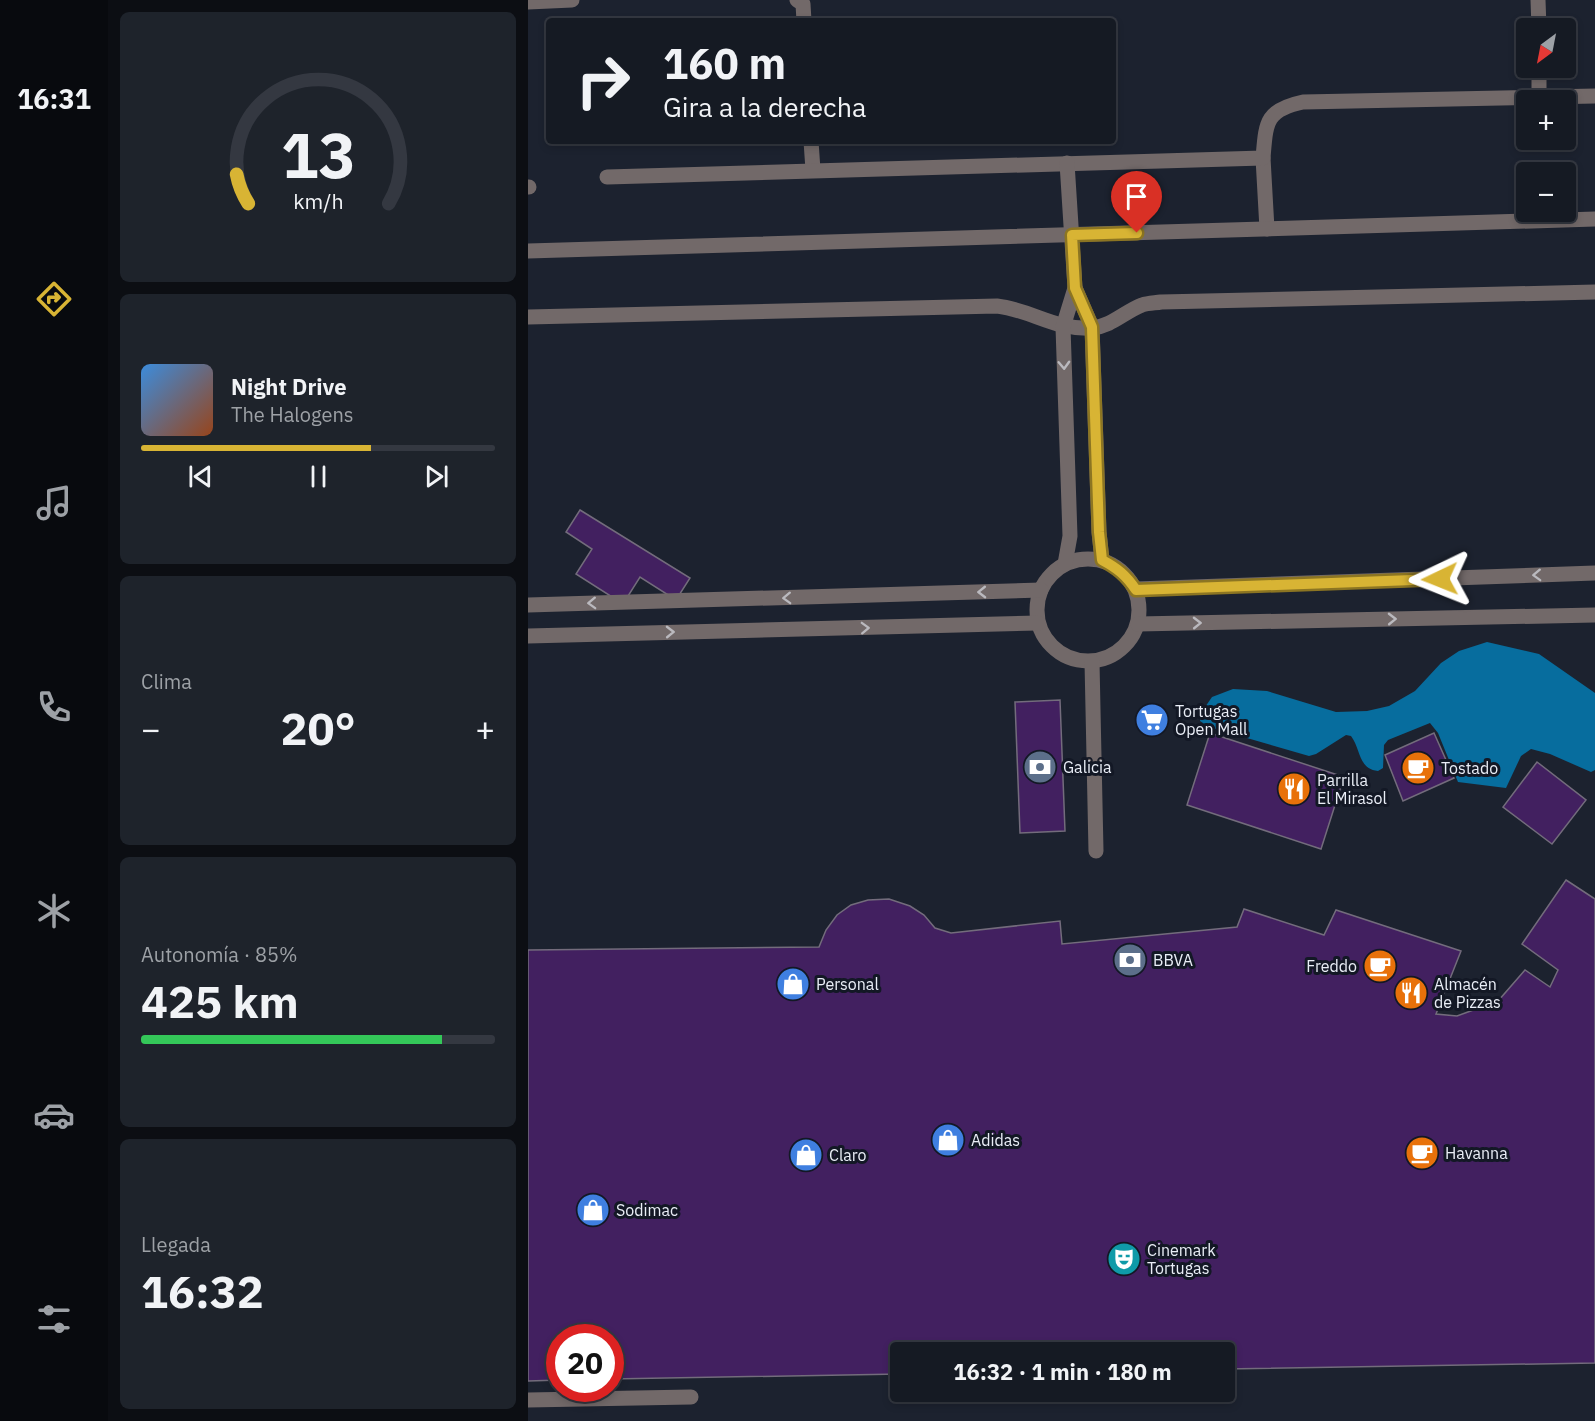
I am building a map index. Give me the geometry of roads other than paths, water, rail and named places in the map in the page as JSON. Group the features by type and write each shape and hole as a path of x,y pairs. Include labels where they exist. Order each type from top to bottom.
{"lane":[{"path":"528,2 572,0"},
{"path":"797,0 803,4 804,18"},
{"path":"1538,0 1539,18"},
{"path":"1576,96 1595,96"},
{"path":"1267,229 1263,158 1266,127 1279,108 1303,102 1516,97"},
{"path":"811,144 813,170"},
{"path":"607,177 1263,158"},
{"path":"1067,164 1075,288 1092,327 1102,560"},
{"path":"528,251 1595,219"},
{"path":"1065,564 1070,536 1063,327 1075,288"},
{"path":"528,317 997,306 1013,308 1063,327 1092,327 1106,325 1143,305 1161,302 1595,292"},
{"path":"1089,559 1102,560 1127,576 1136,590 1140,607 1138,624 1132,638 1121,650 1108,658 1092,662 1078,661 1053,648 1044,636 1038,623 1037,606 1041,590 1055,571 1065,564 1089,559"},
{"path":"1136,590 1595,573"},
{"path":"528,605 1041,590"},
{"path":"1138,624 1595,615"},
{"path":"528,636 1038,623"},
{"path":"1092,662 1095,850"},
{"path":"528,1400 691,1397"}],"water":[{"path":"1487,642 1539,654 1595,693 1595,770 1591,772 1550,754 1531,749 1521,756 1506,788 1458,782 1438,733 1430,723 1388,740 1384,745 1383,768 1378,771 1367,767 1363,762 1351,736 1346,735 1309,756 1209,727 1200,721 1201,713 1212,697 1233,689 1267,691 1336,712 1367,711 1389,706 1415,691 1441,663 1459,651"}],"place":[{"name":"Tortugas Open Mall","path":"1152,720"},
{"name":"Galicia","path":"1040,767"},
{"name":"Tostado","path":"1418,768"},
{"name":"Parrilla El Mirasol","path":"1294,789"},
{"name":"BBVA","path":"1130,960"},
{"name":"Freddo","path":"1380,966"},
{"name":"Personal","path":"793,984"},
{"name":"Almacén de Pizzas","path":"1411,993"},
{"name":"Adidas","path":"948,1140"},
{"name":"Havanna","path":"1422,1153"},
{"name":"Claro","path":"806,1155"},
{"name":"Sodimac","path":"593,1210"},
{"name":"Cinemark Tortugas","path":"1124,1259"}]}
